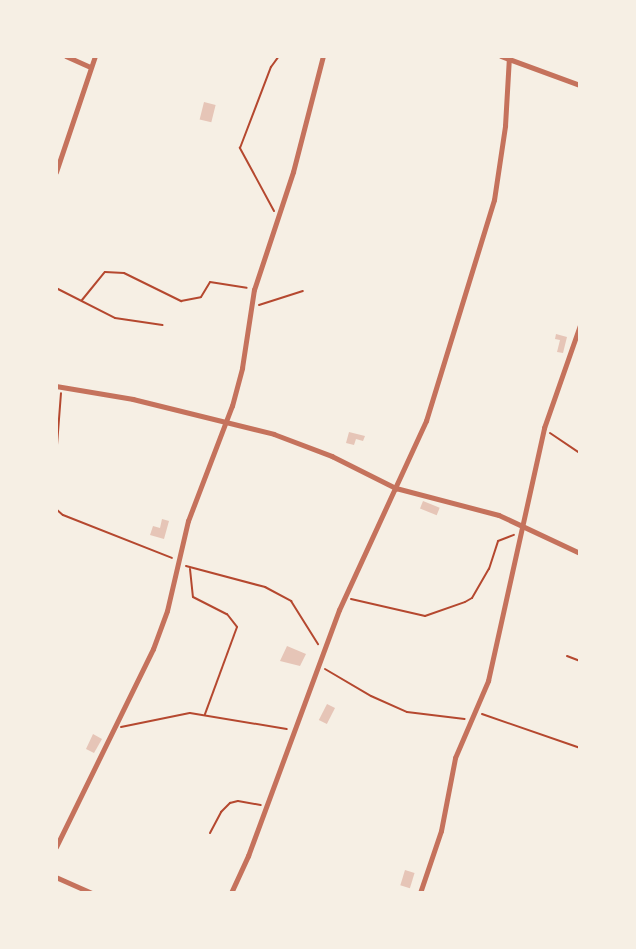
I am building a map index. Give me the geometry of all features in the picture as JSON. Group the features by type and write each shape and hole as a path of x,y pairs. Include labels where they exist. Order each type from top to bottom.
{"street":[{"path":"66,56 91,67"},
{"path":"56,172 95,56"},
{"path":"56,847 153,649 180,563 196,497 226,420 242,368 254,290 276,215 293,172 323,56"},
{"path":"501,56 580,85"},
{"path":"231,893 344,598 426,421 494,200 505,126 509,57"},
{"path":"420,893 441,831 455,758 488,681 544,428 580,325"},
{"path":"59,386 226,420 323,452 396,488 454,501 521,523 580,553"},
{"path":"56,877 92,893"}],"path":[{"path":"276,215 240,148 271,67 279,56"},
{"path":"82,300 105,272 124,273 181,301 201,296 210,282 254,290"},
{"path":"56,288 115,318 162,325"},
{"path":"251,306 286,299 303,291"},
{"path":"56,458 59,386"},
{"path":"544,428 580,453"},
{"path":"56,509 63,515 190,568 265,587 291,601 323,654"},
{"path":"344,598 425,616 465,602 472,598 489,569 498,541 519,534"},
{"path":"190,568 193,597 227,614 237,627 205,715"},
{"path":"567,656 580,660"},
{"path":"318,665 371,696 407,712 471,721"},
{"path":"475,712 580,748"},
{"path":"113,727 148,723 181,713 295,730"},
{"path":"209,833 221,812 230,803 238,801 265,806"}],"building":[{"path":"204,102 216,105 211,122 200,119"},
{"path":"556,334 567,337 563,353 557,352 560,340 555,339"},
{"path":"349,432 365,436 363,441 356,439 354,445 346,443"},
{"path":"423,501 440,508 437,515 420,508"},
{"path":"162,519 169,521 164,539 150,535 153,526 160,528"},
{"path":"287,646 306,654 300,666 280,661"},
{"path":"327,704 335,708 327,724 319,720"},
{"path":"93,734 102,739 94,753 86,749"},
{"path":"405,870 415,873 410,888 400,885"}]}
